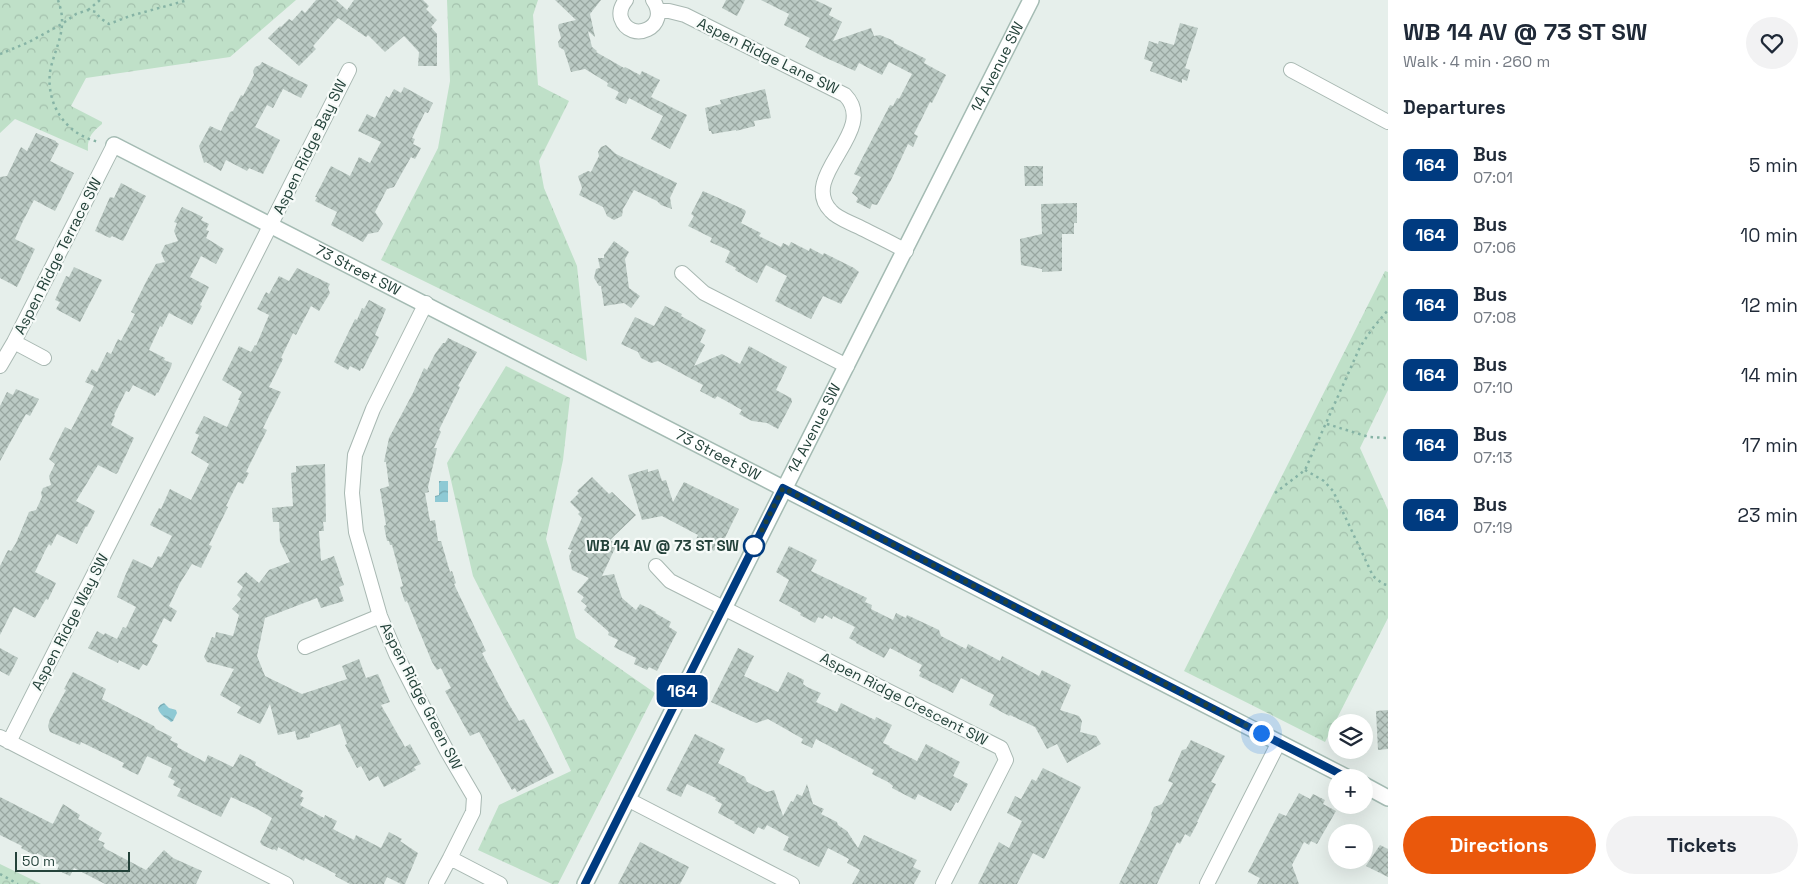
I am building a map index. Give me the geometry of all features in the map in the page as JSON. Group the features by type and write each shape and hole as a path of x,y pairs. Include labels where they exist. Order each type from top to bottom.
{"street":[{"name":"Aspen Ridge Lane SW","path":"626,0 622,7 622,19 629,29 634,31 646,30 652,27 658,17 655,6"},
{"name":"14 Avenue SW","path":"585,884 783,488 906,251 1032,0"},
{"name":"Aspen Ridge Lane SW","path":"655,6 685,15 845,96 853,105 854,120 824,182 823,197 834,214 906,251"},
{"name":"Aspen Ridge Bay SW","path":"272,224 349,70"},
{"path":"1292,70 1388,122"},
{"name":"73 Street SW","path":"114,145 272,224 1330,769"},
{"name":"Aspen Ridge Terrace SW","path":"0,366 114,145"},
{"name":"Aspen Ridge Way SW","path":"272,224 5,739 286,884"},
{"path":"682,274 704,293 847,366"},
{"name":"Aspen Ridge Green SW","path":"426,304 373,409 356,455 352,493 356,532 380,616 396,654 419,699 474,797 473,812 450,858"},
{"path":"14,342 44,358"},
{"name":"Aspen Ridge Crescent SW","path":"656,566 670,581 1001,748 1006,760 943,884"},
{"path":"305,647 380,616"},
{"path":"1207,884 1278,742"},
{"path":"1373,790 1388,798"},
{"path":"627,799 792,884"},
{"path":"436,884 450,858 500,884"}],"path":[{"path":"58,0 62,24 50,72 54,105 63,121 74,132 89,140 114,145"},
{"path":"0,54 29,42 76,14 88,10 100,0"},
{"path":"88,10 96,12 100,18 109,24 130,16 188,0"},
{"path":"1275,494 1304,470 1360,347 1388,310"},
{"path":"1326,424 1369,437 1388,438"},
{"path":"1304,470 1324,481 1333,491 1373,576 1383,584 1388,585"},
{"path":"0,874 18,884"}],"green space":[{"path":"0,0 296,0 230,57 86,78 71,106 102,122 88,142 88,151 15,119 0,133"},
{"path":"447,0 538,0 533,15 538,85 569,101 539,161 544,188 577,266 587,361 381,260 438,148 450,81"},
{"path":"1385,271 1388,272 1388,390 1360,448 1388,510 1388,618 1339,714 1328,714 1328,736 1325,742 1184,671"},
{"path":"506,366 570,398 563,460 546,539 576,638 655,693 558,884 552,884 478,850 499,805 571,771 473,576 447,463"},
{"path":"0,864 41,884 0,884"}],"water":[{"path":"439,481 448,481 448,502 435,502 435,496 439,495"},
{"path":"164,703 169,708 176,710 177,713 171,722 161,714 158,708"}],"building":[{"path":"316,0 336,0 347,10 354,0 423,0 429,6 426,9 437,20 431,27 437,34 437,66 418,66 419,52 404,36 385,52 368,35 366,37 338,18 313,46 316,49 299,66 268,38 289,19 292,21 302,10 305,13"},
{"path":"555,0 601,0 590,14 595,37 588,31 592,47 596,52 624,68 640,75 642,71 660,80 651,97 687,115 670,149 651,139 663,116 629,98 626,104 615,99 619,92 607,86 608,83 585,69 571,72 564,50 559,47 558,42 561,38 558,26 559,24 576,20"},
{"path":"726,0 745,0 737,16 722,8"},
{"path":"761,0 815,0 832,8 829,15 842,22 833,41 871,28 874,36 880,35 894,41 894,43 926,59 924,63 946,75 914,134 918,136 913,147 908,144 877,205 872,204 870,209 856,202 858,198 852,193 861,177 854,174 890,105 893,106 897,98 899,99 912,74 889,62 882,75 859,63 855,71 824,57 805,47 810,38 784,25 789,14"},
{"path":"1180,23 1198,28 1185,68 1190,70 1187,81 1182,79 1182,83 1150,71 1153,62 1144,59 1149,41 1158,44 1159,41 1174,45"},
{"path":"262,62 308,85 301,98 283,89 273,108 267,105 255,127 280,140 263,174 249,168 247,171 226,160 221,171 206,162 204,163 199,146 210,126 221,131 230,112 233,111 241,95 243,96 254,75 255,67"},
{"path":"404,87 433,103 428,113 425,112 412,138 415,139 413,144 421,148 415,159 411,157 394,187 387,189 375,212 383,224 378,232 368,234 363,242 331,225 337,212 315,201 317,197 315,197 331,166 350,176 359,157 370,163 381,142 358,131 367,114 375,118 386,96 389,98 394,89 401,93"},
{"path":"765,89 771,118 754,121 755,126 736,131 712,134 709,131 705,108 721,104 720,100"},
{"path":"36,133 59,144 50,161 74,173 55,211 34,200 23,221 15,239 35,249 17,287 0,278 0,177 7,176 21,147 27,151"},
{"path":"606,145 616,154 677,183 670,198 672,209 634,190 623,209 622,216 614,220 607,216 603,207 579,195 582,188 578,176 588,171 591,172 599,156 598,152 601,147"},
{"path":"1024,166 1043,166 1043,186 1025,186"},
{"path":"121,183 146,196 123,241 112,236 110,238 95,231 110,197 114,198"},
{"path":"703,191 745,210 746,212 741,223 761,233 759,236 781,247 783,243 789,246 791,242 809,251 810,248 823,255 824,253 859,272 841,304 823,296 811,319 775,301 787,276 766,265 757,283 725,262 730,251 710,242 712,238 688,226 694,216 691,214"},
{"path":"1077,203 1077,223 1074,223 1074,234 1062,234 1062,271 1042,272 1042,269 1021,265 1020,239 1042,234 1041,204"},
{"path":"182,207 203,217 201,220 209,224 206,230 209,231 206,238 224,249 216,264 201,256 190,277 209,287 200,305 202,306 192,325 169,313 162,327 160,326 149,350 172,363 171,367 155,396 133,385 129,392 126,391 111,425 134,438 118,472 116,474 98,465 76,501 95,511 77,544 57,534 51,546 49,544 35,572 56,583 48,600 46,599 35,618 14,607 0,635 0,566 8,550 11,551 16,543 29,512 36,510 42,497 43,488 51,485 49,476 55,464 49,459 65,427 71,430 94,386 85,382 92,369 97,372 107,352 111,354 118,339 121,341 135,314 131,312 147,280 156,264 165,262 161,253 165,245 178,241 174,231 177,223 174,222"},
{"path":"614,241 629,252 625,259 629,288 640,296 631,308 624,303 604,306 601,286 599,286 594,278 596,269 600,268 598,258 604,258 604,255"},
{"path":"74,267 102,280 80,322 56,309 60,302 55,300 66,276 69,277"},
{"path":"297,268 330,284 328,288 330,293 319,311 311,306 296,335 293,333 281,358 283,359 269,387 281,392 263,428 267,430 246,472 249,473 243,484 238,482 226,506 228,507 209,545 212,546 201,568 192,564 180,583 169,606 177,611 171,622 164,618 152,642 158,645 147,666 143,664 139,670 119,660 118,663 88,648 97,631 117,639 123,627 126,628 136,607 117,597 133,559 152,568 158,556 161,557 172,536 150,525 159,508 161,509 170,489 191,500 209,464 191,453 199,435 195,433 204,416 227,427 242,392 222,380 239,346 251,352 256,346 269,315 257,309 266,292 269,294 279,276 289,281"},
{"path":"369,300 386,309 375,335 379,337 363,369 361,368 360,371 350,366 348,370 334,362 355,319 357,320 362,308 364,309"},
{"path":"665,306 682,314 681,316 706,330 700,342 705,345 694,366 722,354 740,364 749,346 787,367 776,390 791,398 792,402 778,429 767,423 752,421 739,414 742,410 717,396 715,399 700,391 703,385 658,361 651,363 641,358 638,352 621,344 635,317 654,326"},
{"path":"448,338 477,352 458,386 460,387 439,430 441,432 434,448 437,448 428,487 429,492 425,493 430,521 435,520 438,541 441,541 450,572 452,571 456,583 454,584 486,651 482,653 519,721 524,719 554,773 517,792 515,788 512,790 479,732 470,736 445,691 451,688 441,668 437,670 432,662 407,601 405,602 400,587 403,586 392,545 387,541 384,526 386,525 380,489 389,486 386,462 384,462 389,438 424,368 427,370 435,354"},
{"path":"16,389 39,399 30,416 26,414 0,461 0,406 7,392 13,395"},
{"path":"325,464 326,522 323,522 324,531 319,531 321,561 334,556 344,585 339,587 344,601 321,608 317,598 265,618 257,656 265,676 302,694 347,679 342,666 359,659 366,678 378,674 390,702 381,705 405,747 410,744 421,764 414,767 416,770 384,787 378,776 369,781 361,766 357,768 345,745 347,744 340,724 310,734 310,737 297,740 295,731 278,735 270,704 260,724 237,713 241,707 220,695 234,669 207,662 204,657 212,637 215,638 216,632 233,636 239,615 232,609 241,599 237,595 243,587 237,582 246,572 259,583 269,570 290,562 280,542 279,522 273,522 272,508 293,506 291,473 296,472 296,466"},
{"path":"648,469 648,472 658,469 662,481 666,480 673,502 684,482 739,509 721,546 718,544 714,551 695,541 698,535 662,516 642,520 628,475"},
{"path":"592,477 609,494 612,492 636,515 610,540 617,544 602,576 614,574 622,598 636,610 640,604 656,612 671,622 669,627 677,632 657,671 649,667 647,670 634,664 636,658 614,647 618,640 608,635 609,632 584,610 587,606 581,601 584,597 577,592 589,578 572,570 569,556 572,550 568,549 582,518 578,514 580,512 570,502 579,493 577,491"},
{"path":"789,546 817,560 811,571 867,598 865,602 872,605 871,609 893,620 896,613 906,618 907,615 939,630 941,636 966,649 968,644 1000,661 1002,656 1039,676 1042,670 1071,685 1060,710 1079,716 1082,721 1080,732 1096,736 1101,744 1067,763 1057,744 1047,749 1035,727 989,705 994,695 961,678 953,693 919,676 922,665 890,648 884,658 856,643 849,638 855,627 833,616 832,619 825,615 823,619 818,617 815,623 800,615 801,613 779,601 789,580 776,572"},
{"path":"0,648 18,658 9,676 0,671"},
{"path":"738,648 754,656 744,676 778,692 788,672 804,680 803,684 807,687 821,693 816,702 837,712 841,703 875,720 876,717 892,725 883,743 889,747 917,761 926,744 960,762 953,776 968,784 958,803 956,802 951,811 918,794 915,800 892,788 893,786 888,782 872,774 874,770 816,739 812,748 801,743 803,739 768,719 756,723 711,702"},
{"path":"73,672 106,689 102,699 172,737 170,740 178,744 177,747 205,762 208,755 233,767 240,754 256,762 255,765 303,791 300,796 304,798 300,805 324,818 325,815 337,821 333,829 354,840 356,835 381,848 389,832 402,839 400,841 418,853 405,884 387,877 384,884 350,884 335,876 336,874 305,858 304,861 278,847 277,851 262,845 260,842 272,818 259,810 231,797 221,817 177,796 181,789 173,785 175,781 168,777 172,768 147,756 138,775 122,767 124,763 81,742 80,745 50,732 48,726 50,719 66,690 64,689"},
{"path":"1388,710 1388,749 1378,750 1376,711"},
{"path":"695,734 725,749 718,763 745,777 747,782 767,792 774,790 783,816 797,794 802,796 807,784 813,804 824,809 821,814 837,822 838,825 847,831 858,848 864,835 917,860 913,867 921,871 914,884 852,884 860,870 847,863 849,859 828,848 819,867 783,850 789,837 767,825 764,830 758,827 754,834 718,813 722,804 715,800 716,798 687,784 681,797 666,790"},
{"path":"1191,740 1225,756 1211,782 1216,784 1198,822 1190,837 1185,834 1180,844 1177,842 1157,884 1119,884 1152,817 1151,814 1154,807 1162,804 1173,783 1168,781 1182,750 1186,749"},
{"path":"1043,768 1081,787 1044,859 1033,853 1017,884 978,884 999,842 1009,848 1022,821 1007,813 1015,796 1021,799 1032,779 1036,781"},
{"path":"1299,793 1310,799 1313,794 1325,800 1323,804 1328,807 1328,814 1334,814 1317,844 1311,841 1309,845 1304,842 1292,865 1299,884 1257,884 1260,878 1248,872 1279,813 1286,816"},
{"path":"0,797 53,824 63,804 80,815 78,819 102,833 98,840 105,843 103,846 106,849 146,870 164,850 173,858 202,871 196,884 105,884 74,868 70,876 57,870 59,865 37,853 36,856 21,848 22,846 0,835"},
{"path":"640,842 689,867 680,884 618,884"},
{"path":"1380,845 1388,849 1388,877 1372,869 1373,856"}],"bus line":[{"name":"164","path":"585,884 783,488 1330,769"}],"place":[{"name":"WB 14 AV @ 73 ST SW","path":"754,546"}],"route":[{"path":"754,546 783,488 1261,733"}]}
